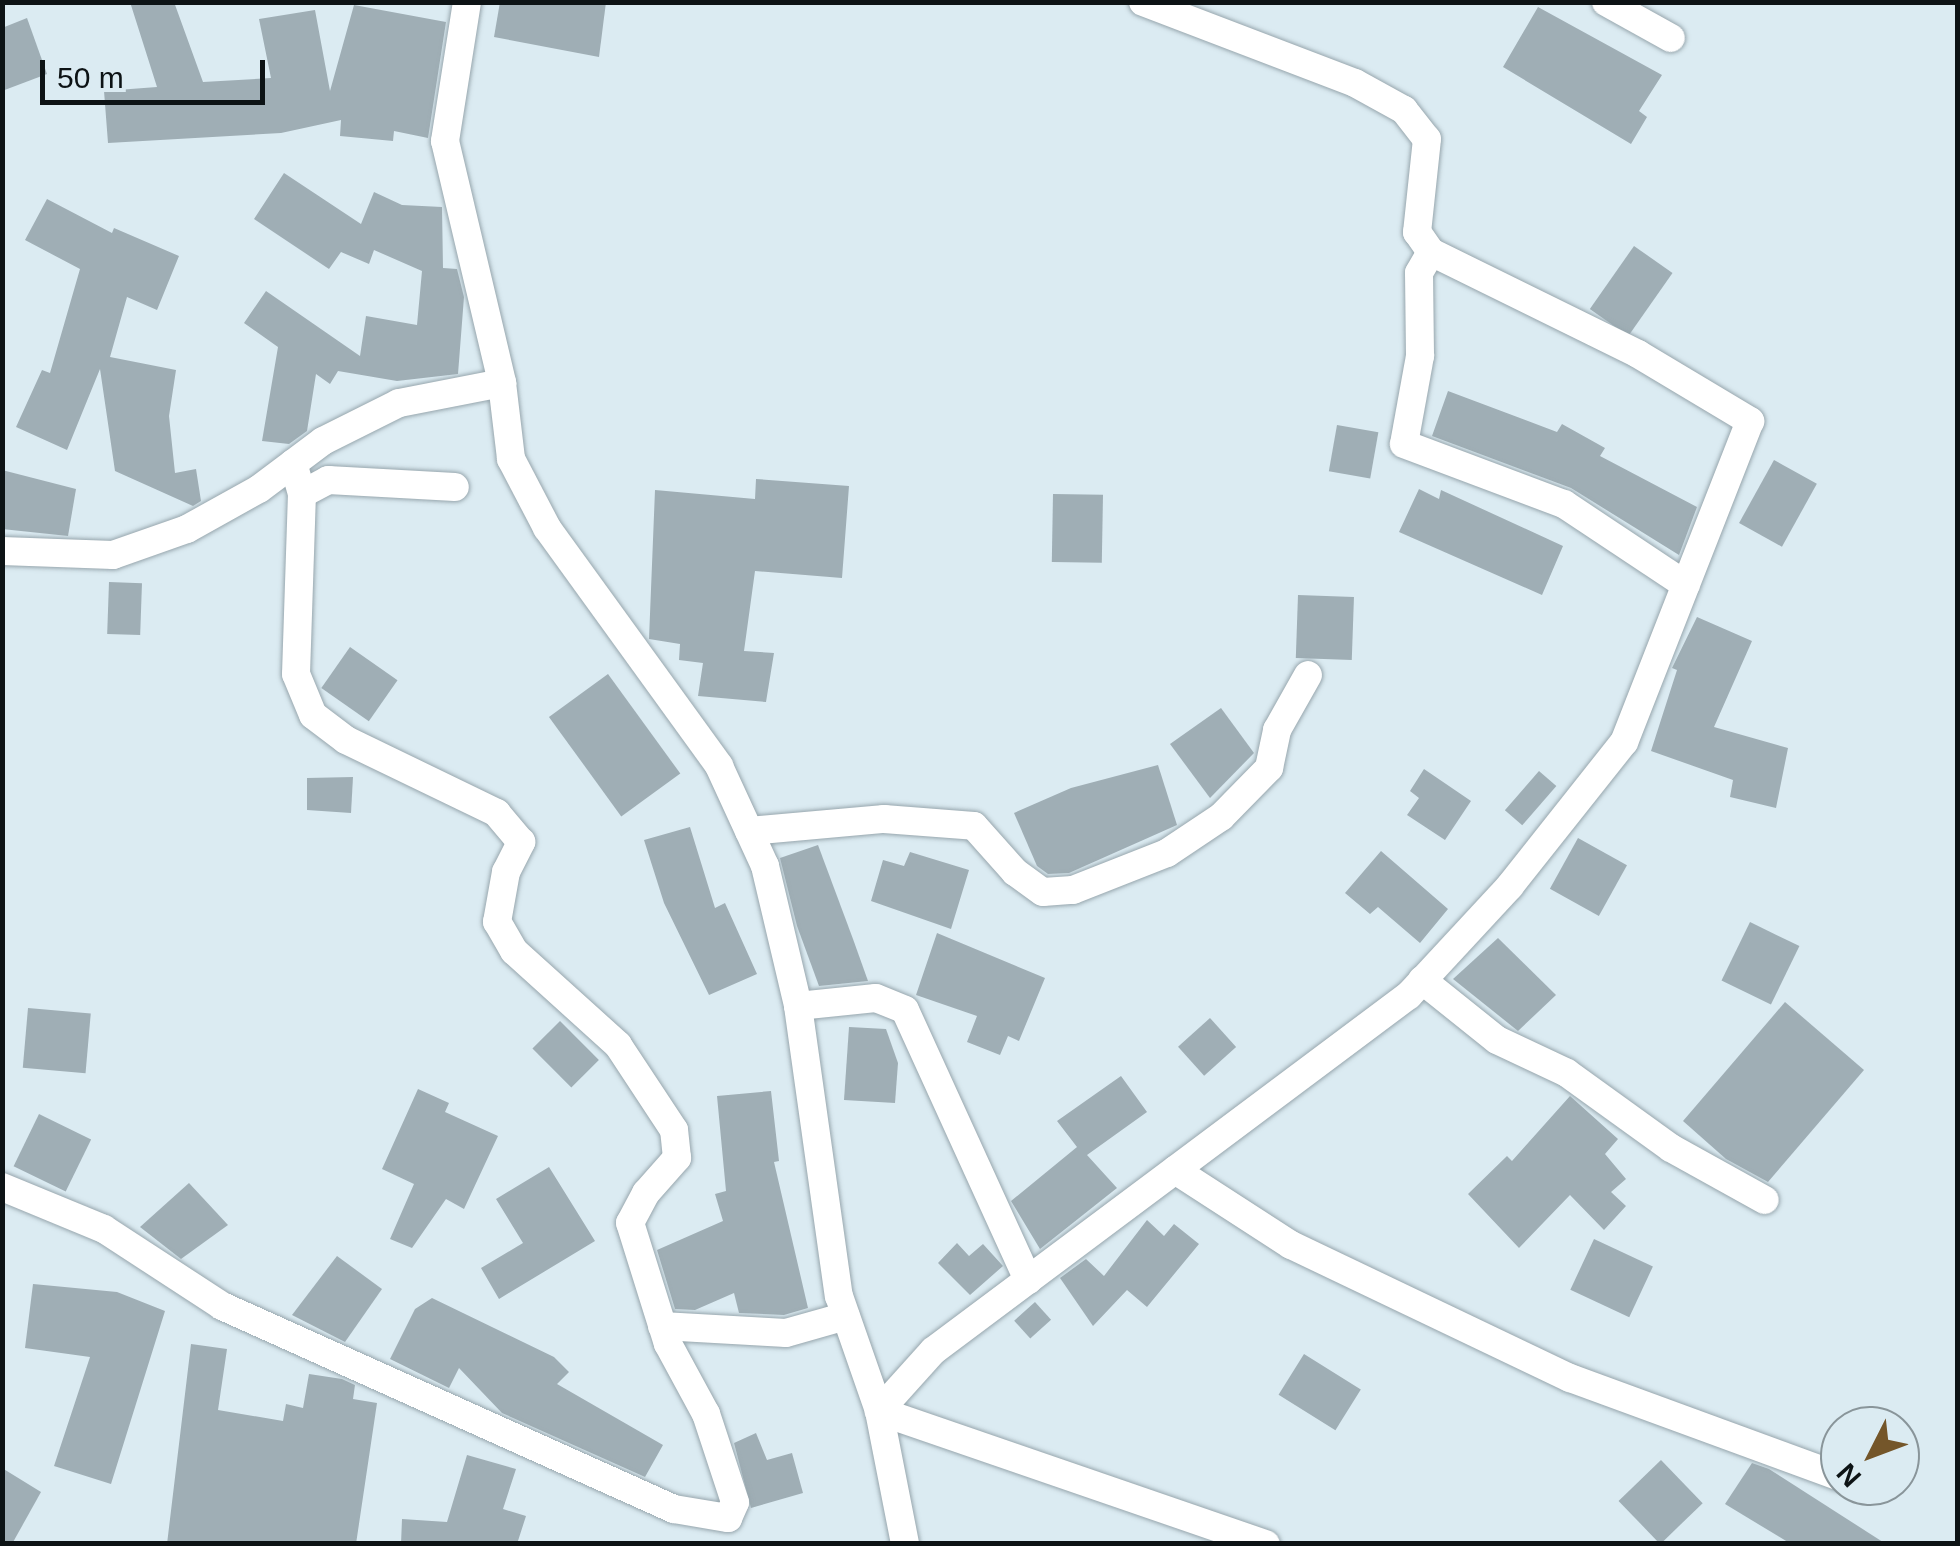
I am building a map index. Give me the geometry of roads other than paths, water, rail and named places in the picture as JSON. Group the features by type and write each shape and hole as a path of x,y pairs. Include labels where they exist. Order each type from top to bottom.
{"street":[{"path":"467,2 446,140 502,383 511,460 547,528 719,766 765,866 798,1006 846,1316 879,1411 905,1544"},
{"path":"879,1411 933,1352 1422,980 1510,886 1624,742 1750,421 1638,354 1432,252 1418,232 1427,139 1404,110 1355,82 1143,2"},
{"path":"1606,2 1671,38"},
{"path":"1432,252 1418,273 1420,356 1404,444 1564,504 1686,585"},
{"path":"2,551 113,555 187,529 294,463 322,441 399,403 502,383"},
{"path":"2,1187 104,1228 222,1306 390,1383 674,1509 728,1518 735,1502 712,1431 662,1326 630,1223 646,1192 678,1158 674,1130 618,1045 514,951 497,922 506,872 520,842 497,812 346,740 313,715 296,674 302,494 294,463"},
{"path":"302,494 328,480 455,487"},
{"path":"749,831 884,819 974,826 1015,872 1043,892 1073,890 1167,853 1222,816 1268,768 1277,730 1308,675"},
{"path":"1422,980 1497,1040 1567,1073 1671,1148 1765,1200"},
{"path":"798,1006 876,998 906,1010 1028,1280"},
{"path":"1175,1170 1290,1245 1570,1378 1820,1469"},
{"path":"662,1326 786,1333 846,1316"},
{"path":"879,1411 1266,1544"}]}
